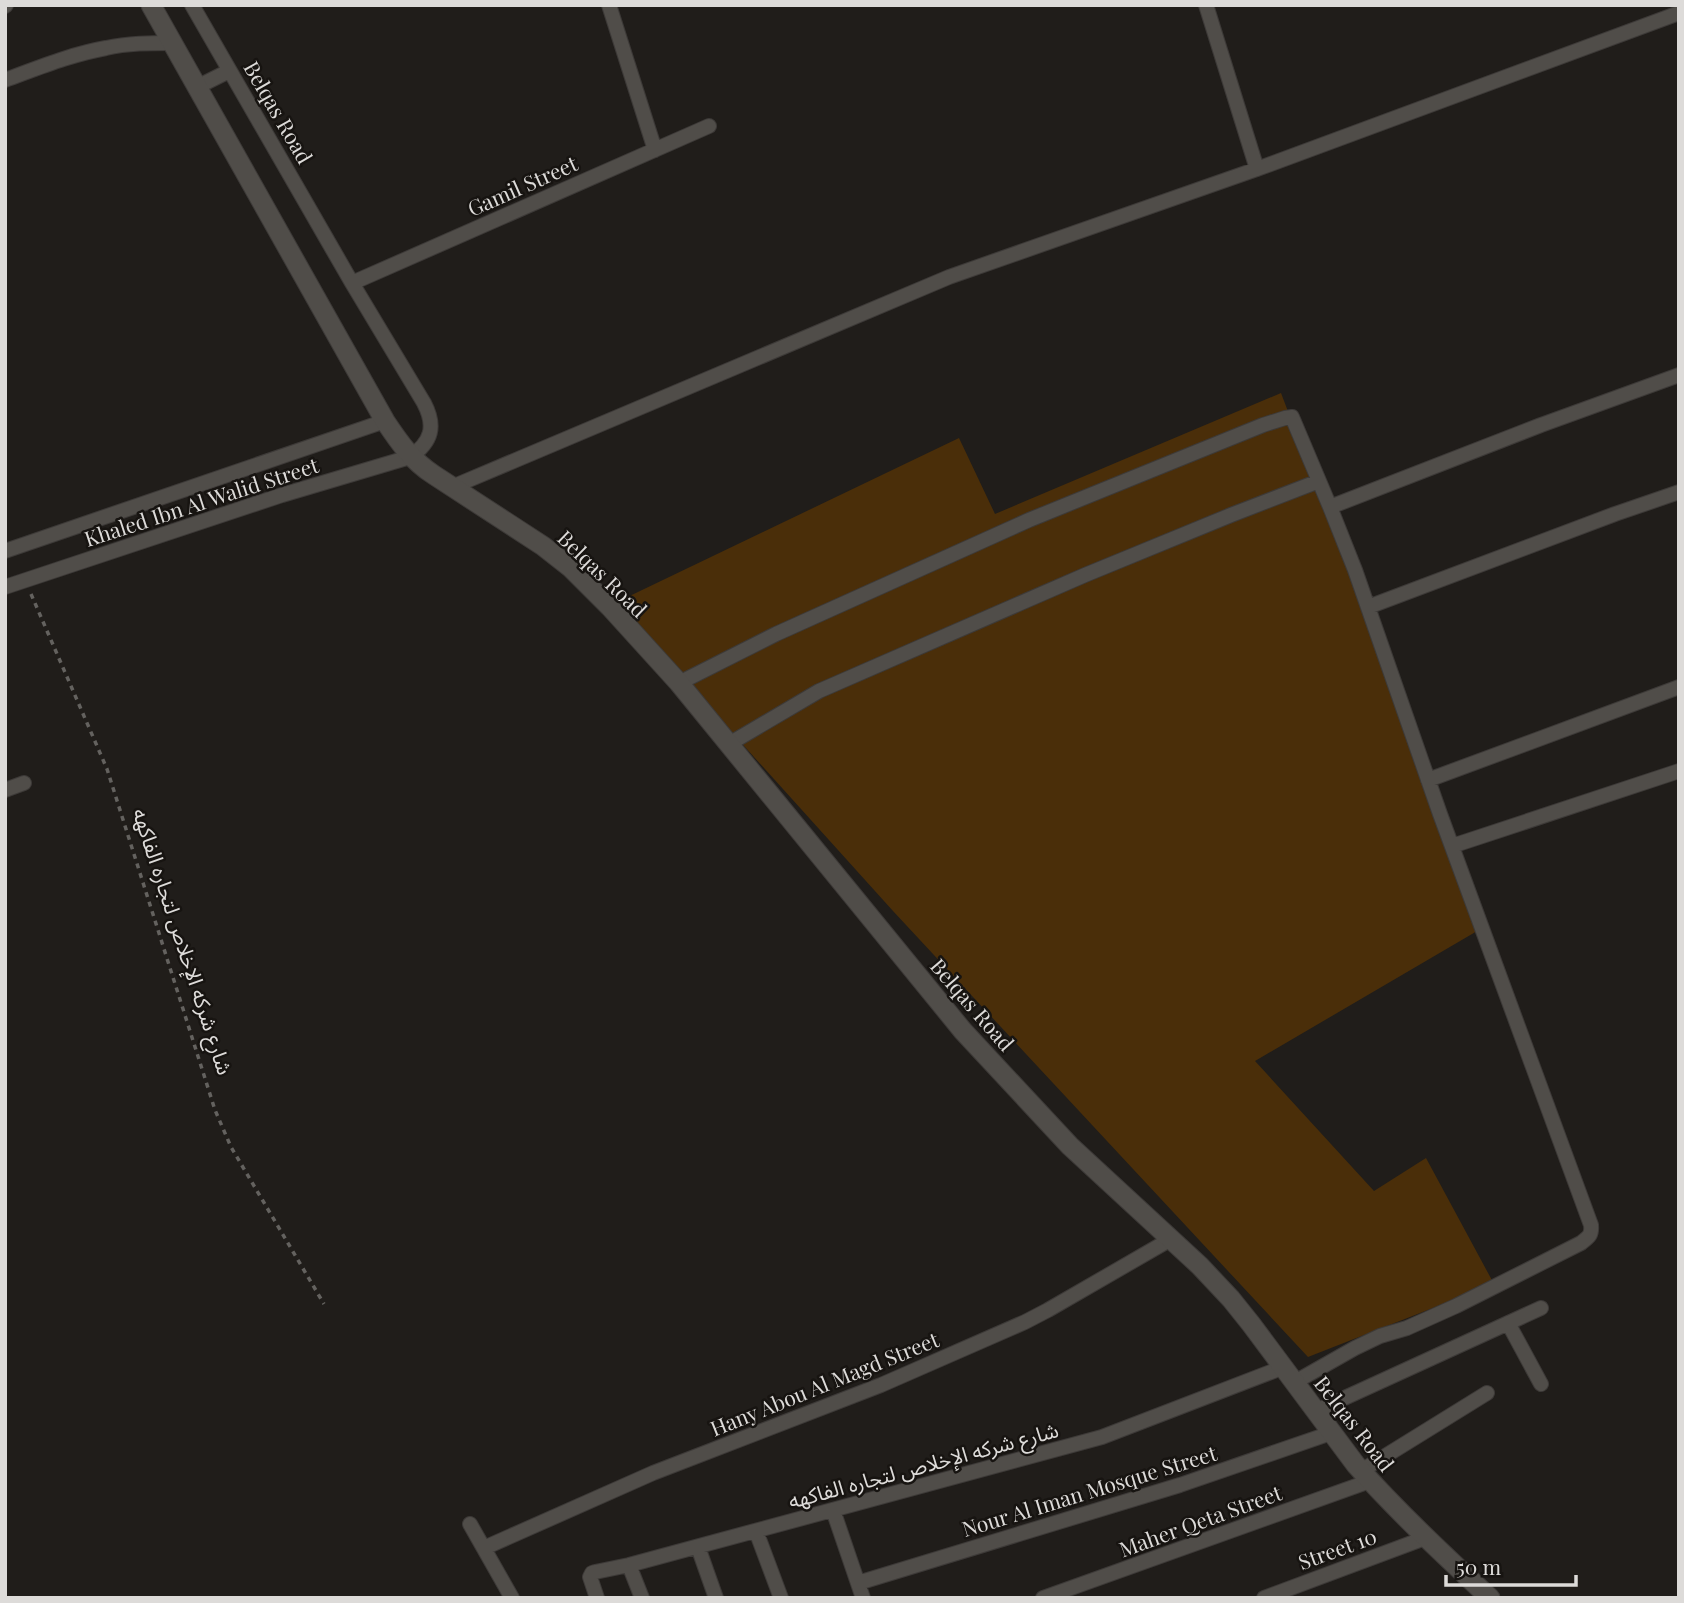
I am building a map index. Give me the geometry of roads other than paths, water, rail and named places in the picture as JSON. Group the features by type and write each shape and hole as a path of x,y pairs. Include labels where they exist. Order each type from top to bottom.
{"main road":[{"name":"Belqas Road","path":"151,5 200,85 385,421 410,457 421,467 543,546 571,568 610,607 679,683 964,1031 1070,1146 1200,1266 1231,1299 1366,1476 1425,1538 1490,1598"}],"street":[{"name":"Belqas Road","path":"192,5 226,72 430,414 428,439 421,449 410,457"},
{"path":"609,5 655,150"},
{"path":"1206,5 1257,169"},
{"path":"452,487 938,281 1257,169 1679,13"},
{"path":"5,80 106,47 173,43"},
{"path":"200,85 226,72"},
{"name":"Gamil Street","path":"352,283 709,126"},
{"path":"1331,507 1528,430 1679,375"},
{"path":"679,683 776,634 1029,520 1292,417 1331,507 1452,846 1679,771"},
{"path":"5,551 385,421"},
{"name":"Khaled Ibn Al Walid Street","path":"5,587 282,495 410,457"},
{"path":"729,744 829,687 1085,575 1319,481"},
{"path":"1368,607 1679,492"},
{"path":"1428,780 1679,687"},
{"path":"5,790 24,783"},
{"name":"شارع شركه الإخلاص لتجاره الفاكهه","path":"597,1598 590,1580 592,1573 698,1547 1102,1437 1289,1375 1456,1306 1590,1236 1591,1224 1452,846"},
{"name":"Hany Abou Al Magd Street","path":"484,1548 653,1473 881,1385 1000,1333 1048,1310 1171,1239"},
{"path":"1316,1411 1541,1307"},
{"path":"1508,1323 1541,1384"},
{"name":"Maher Qeta Street","path":"1043,1598 1366,1476 1487,1393"},
{"name":"Nour Al Iman Mosque Street","path":"858,1583 1180,1485 1331,1433"},
{"path":"833,1510 863,1598"},
{"path":"470,1524 512,1598"},
{"path":"756,1531 781,1598"},
{"name":"Street 10","path":"1264,1598 1425,1538"},
{"path":"698,1547 716,1598"},
{"path":"629,1565 642,1598"}]}
